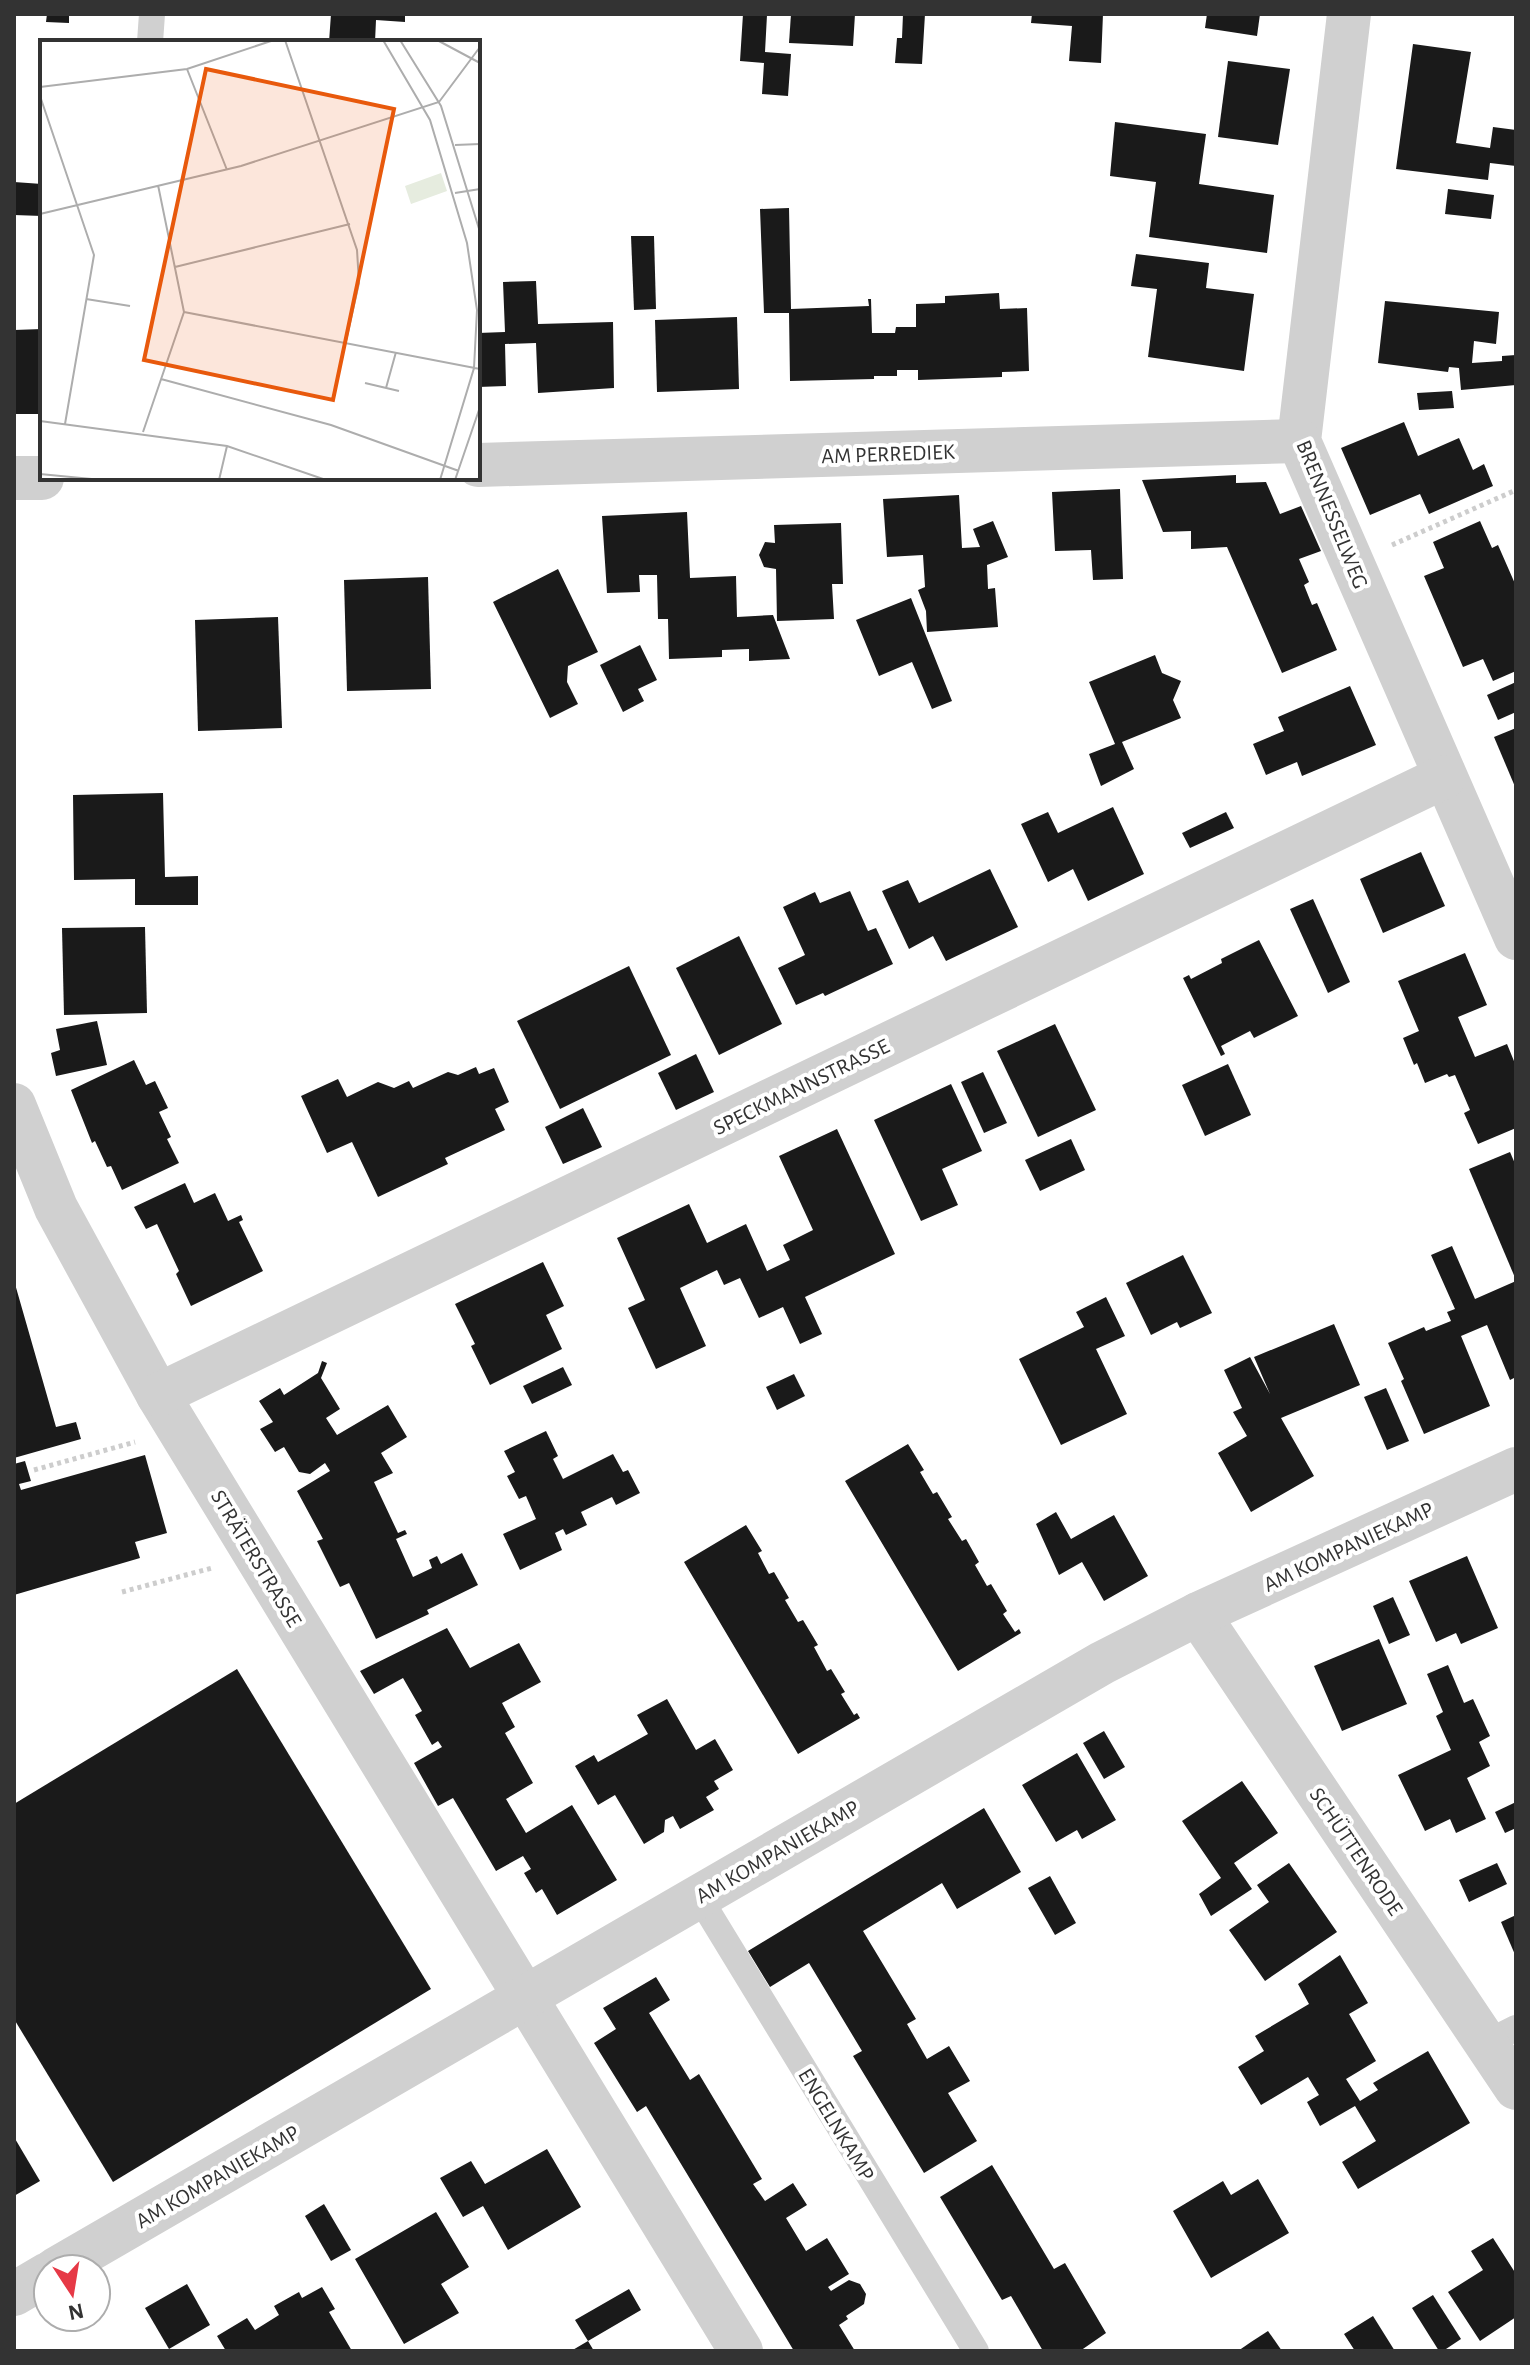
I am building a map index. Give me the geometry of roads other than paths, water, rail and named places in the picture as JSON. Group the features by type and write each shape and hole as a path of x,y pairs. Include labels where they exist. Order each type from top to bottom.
{"street":[{"name":"BRENNESSELWEG","path":"1349,14 1299,441 1516,938"},
{"name":"AM PERREDIEK","path":"480,465 1299,441"},
{"path":"14,478 40,478"},
{"name":"SPECKMANNSTRASSE","path":"168,1412 1444,777"},
{"name":"STRÄTERSTRASSE","path":"14,1105 56,1208 168,1412 525,1998"},
{"name":"AM KOMPANIEKAMP","path":"84,2253 1102,1663 1198,1614 1516,1469"},
{"name":"SCHÜTTENRODE","path":"1198,1614 1501,2035 1516,2088"},
{"path":"525,1998 741,2351"},
{"path":"14,2294 32,2283"}],"lane":[{"path":"150,40 152,14"},
{"name":"ENGELNKAMP","path":"699,1897 976,2351"}]}
